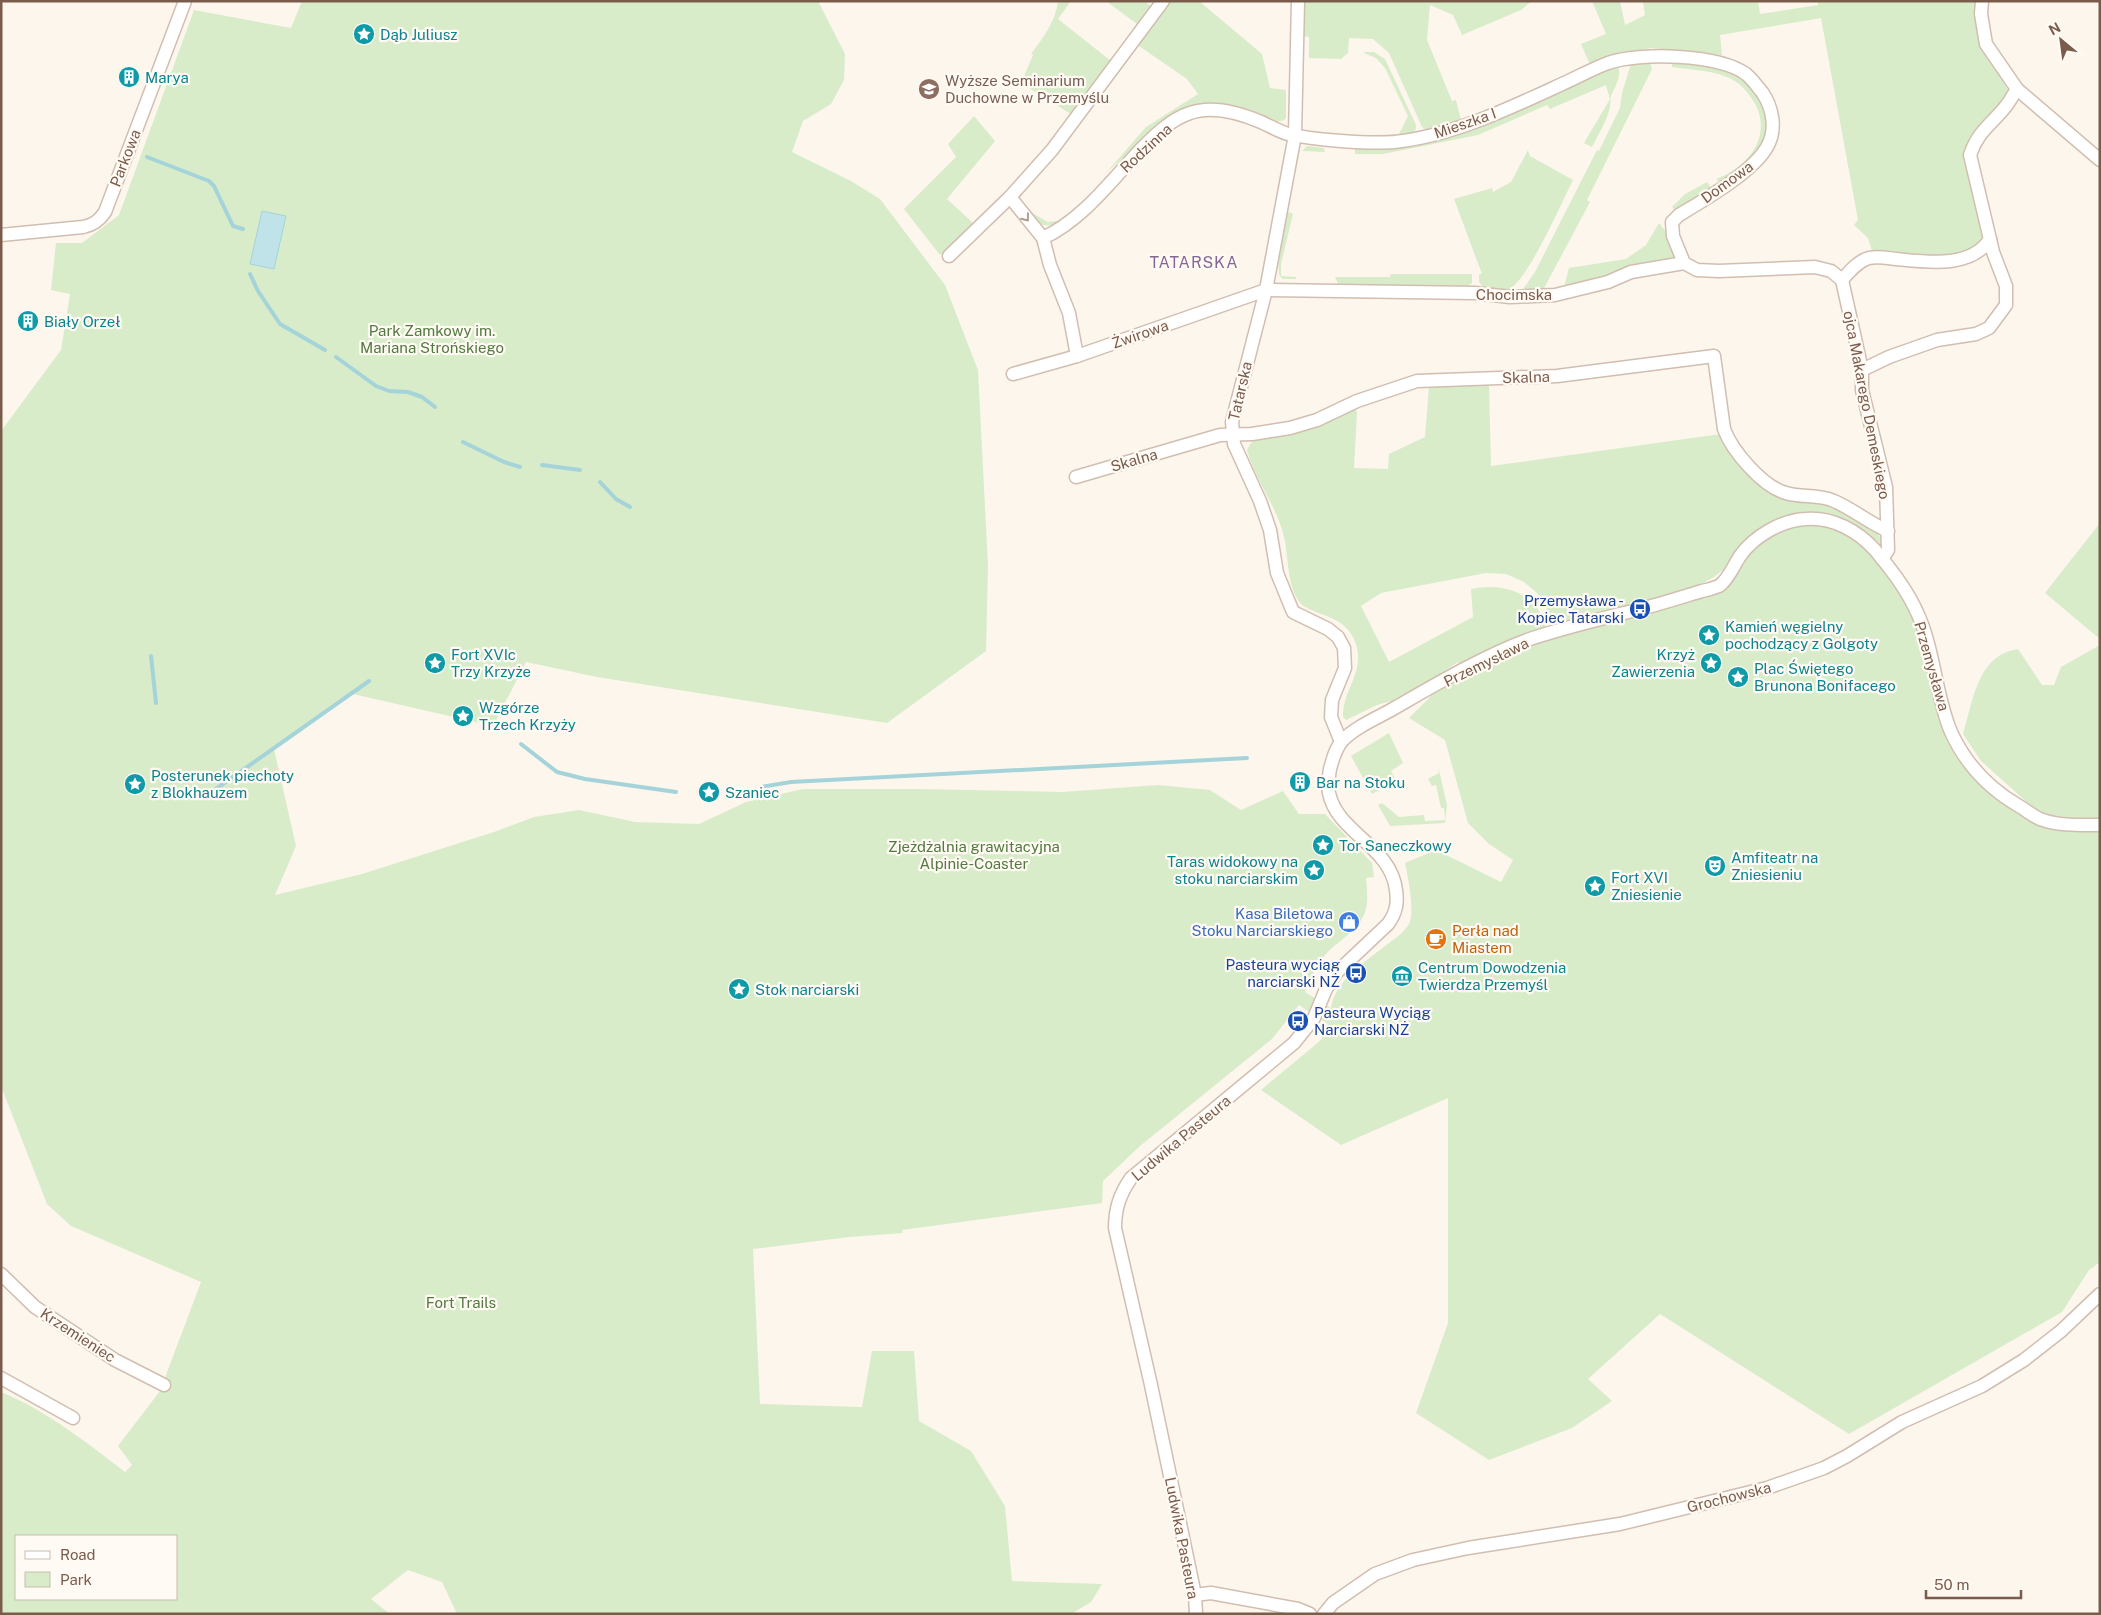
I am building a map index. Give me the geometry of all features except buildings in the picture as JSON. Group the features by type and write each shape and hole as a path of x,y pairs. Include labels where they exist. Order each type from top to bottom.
{"street":[{"name":"Parkowa","path":"1,235 89,226 101,218 105,212 185,1"},
{"path":"949,256 1010,197 1052,150 1163,1"},
{"name":"Tatarska","path":"1298,1 1295,135 1266,290 1232,422 1232,435 1270,530 1277,573 1288,603 1293,612 1328,629 1338,638 1344,648 1345,668 1332,700 1332,717 1340,742"},
{"path":"1982,1 1980,14 1986,44 2017,89 2100,160"},
{"name":"Domowa","path":"1625,60 1655,56 1715,61 1731,66 1746,74 1757,85 1766,99 1773,117 1768,146 1760,158 1745,171 1679,215 1672,222 1673,236 1684,262"},
{"name":"Mieszka I","path":"1295,135 1393,142 1424,137 1500,112 1608,63 1625,60"},
{"path":"1862,370 1937,340 1976,334 1989,328 2006,305 2006,286 1990,240 1970,155 1974,141 2005,107 2017,89"},
{"name":"Rodzinna","path":"1043,238 1070,221 1155,136 1189,113 1213,109 1242,115 1284,133 1295,135"},
{"path":"1010,197 1043,238 1050,265 1069,313 1078,356"},
{"path":"1684,262 1697,270 1719,271 1815,267 1831,270 1842,280 1856,266 1869,258 1950,261 1963,259 1976,253 1990,240"},
{"name":"Chocimska","path":"1266,290 1475,293 1510,297 1555,295 1608,282 1631,272 1684,262"},
{"name":"ojca Makarego Demeskiego","path":"1842,280 1862,370 1862,390 1886,487 1888,550 1882,559"},
{"name":"Żwirowa","path":"1013,374 1078,356 1266,290"},
{"name":"Skalna","path":"1076,477 1212,437 1290,428 1317,420 1357,401 1417,381 1557,376 1714,356 1724,429 1728,440 1733,449 1765,483 1787,494 1808,495 1834,501 1888,531"},
{"name":"Przemysława","path":"1340,742 1366,724 1412,698 1496,654 1526,641 1584,622 1675,600 1720,585 1742,553 1756,540 1773,529 1792,521 1809,518 1826,520 1844,526 1860,535 1882,559 1905,589 1924,629 1952,733 1972,768 1988,785 2040,819 2060,824 2100,825"},
{"name":"Ludwika Pasteura","path":"1196,1614 1195,1595 1115,1228 1115,1215 1120,1194 1131,1178 1294,1043 1314,1018 1326,989 1336,973 1388,924 1394,915 1397,903 1395,882 1389,868 1382,857 1336,810 1329,794 1328,778 1334,754 1340,742"},
{"name":"Krzemieniec","path":"1,1274 35,1306 115,1360 164,1385"},
{"name":"Grochowska","path":"1324,1614 1339,1598 1375,1574 1414,1560 1468,1548 1620,1524 1767,1488 1824,1468 1902,1422 1982,1386 2024,1360 2061,1331 2100,1294"},
{"path":"1,1378 73,1418"},
{"path":"1195,1595 1211,1593 1298,1609 1310,1614"}],"green space":[{"path":"302,1 818,1 845,54 844,80 831,104 803,121 792,152 851,181 880,199 945,285 978,370 988,566 986,651 887,723 597,677 526,662 493,726 353,694 274,749 296,846 275,895 362,874 494,832 534,817 579,810 635,822 699,824 746,802 803,789 1063,792 1158,785 1210,790 1241,810 1283,791 1299,814 1325,814 1372,863 1374,877 1366,878 1367,905 1362,919 1351,932 1322,958 1305,992 1331,1008 1334,997 1346,979 1362,964 1400,935 1409,924 1411,919 1411,903 1405,863 1436,850 1501,882 1513,860 1489,844 1468,823 1445,740 1409,718 1448,679 1497,654 1720,585 1742,553 1792,521 1844,526 1905,589 1945,712 1973,768 2040,819 2100,825 2100,1262 2089,1270 2062,1312 1849,1434 1660,1314 1588,1379 1612,1401 1572,1428 1489,1460 1416,1413 1448,1323 1448,1098 1341,1145 1261,1090 1321,1040 1328,1024 1299,1005 1272,1039 1140,1146 1103,1181 1102,1203 902,1230 903,1233 849,1237 753,1249 760,1404 862,1407 872,1351 914,1351 919,1421 971,1451 1005,1506 1012,1581 1102,1584 1091,1602 1071,1614 457,1614 442,1582 408,1570 371,1599 390,1614 1,1614 1,1392 50,1418 125,1472 132,1465 118,1446 160,1391 201,1282 71,1226 47,1204 1,1086 1,431 61,350 70,294 51,290 56,243 82,243 119,215 194,10 291,28"},
{"path":"1058,1 1071,1 1058,19 1111,61 1071,114 1021,83 1033,55 1031,54 1052,22"},
{"path":"1106,1 1144,1 1151,6 1137,24"},
{"path":"1167,1 1199,1 1262,54 1270,88 1286,90 1286,118 1277,122 1232,105 1202,104 1154,129 1106,173 1146,127 1198,94 1187,79 1136,44"},
{"path":"1303,1 1532,1 1521,10 1462,35 1453,15 1430,5 1427,40 1452,101 1456,100 1461,120 1426,130 1422,127 1389,53 1373,39 1349,38 1348,53 1341,59 1309,58 1309,37 1303,36"},
{"path":"1592,1 1620,1 1625,25 1645,15 1643,1 1758,1 1760,14 1818,5 1818,1 1977,1 1979,34 1982,46 2009,93 2007,98 1978,128 1970,139 1967,150 1986,236 1980,246 1948,258 1873,254 1868,238 1854,225 1858,220 1821,18 1720,35 1722,55 1651,48 1620,55 1591,67 1581,44 1606,34"},
{"path":"1364,52 1374,52 1385,59 1416,125 1413,133 1393,137 1355,136 1399,134 1408,116 1385,68 1376,58"},
{"path":"1649,59 1652,69 1587,200 1590,202 1542,292 1524,292 1524,288 1535,272 1620,108 1622,93 1630,67 1634,63"},
{"path":"1672,60 1710,65 1730,70 1753,85 1763,102 1767,124 1766,135 1762,145 1748,162 1719,182 1716,179 1728,174 1739,166 1755,147 1760,136 1761,124 1758,112 1747,92 1733,80 1709,72 1672,67"},
{"path":"1611,66 1618,67 1619,78 1611,96 1607,116 1592,147 1584,143 1610,99 1606,85 1550,109 1547,105 1478,135 1383,154 1355,154 1355,148 1384,148"},
{"path":"974,116 995,141 947,199 974,224 940,255 904,209 956,157 948,144"},
{"path":"1074,127 1077,127 1018,200 1025,209 1048,222 1064,220 1056,224 1042,224 1031,217 1016,199"},
{"path":"1307,146 1324,148 1325,152 1302,151"},
{"path":"1528,150 1530,156 1573,180 1544,240 1517,283 1508,291 1486,291 1479,282 1479,274 1482,274 1454,199 1492,188 1493,192 1511,182"},
{"path":"1707,182 1711,188 1695,197 1693,203 1679,212 1672,207 1685,194"},
{"path":"1289,212 1293,214 1281,264 1281,276 1296,277 1296,279 1283,279 1279,275 1278,262 1287,214"},
{"path":"1659,223 1670,237 1676,258 1672,261 1564,287 1569,268 1626,259 1646,245"},
{"path":"1391,274 1472,274 1472,283 1468,286 1339,286 1335,277 1390,277"},
{"path":"1489,384 1491,466 1721,434 1766,488 1839,507 1875,530 1884,543 1881,546 1864,531 1851,524 1809,513 1799,513 1768,523 1755,531 1723,570 1701,584 1684,591 1556,624 1537,593 1524,582 1506,574 1486,573 1381,593 1361,606 1389,662 1473,617 1471,589 1495,587 1517,592 1535,606 1542,616 1546,628 1461,665 1458,662 1441,673 1443,676 1394,700 1377,705 1346,720 1343,717 1344,707 1358,664 1356,644 1351,633 1344,626 1303,605 1294,593 1283,533 1247,450 1255,440 1275,436 1355,408 1357,413 1354,468 1388,469 1389,454 1425,437 1429,386"},
{"path":"2100,523 2100,639 2045,593"},
{"path":"2100,645 2100,818 2079,819 2039,813 1981,761 1963,734 1974,695 1985,670 2004,653 2018,649 2042,685 2054,685 2061,667"},
{"path":"1389,733 1403,763 1391,771 1396,780 1372,794 1351,756"},
{"path":"1438,766 1447,805 1445,823 1390,826 1378,805 1382,803 1399,817 1424,815 1425,821 1445,820 1444,808 1441,808 1436,785 1432,786 1428,779 1439,773"}],"water":[{"path":"262,211 286,216 274,269 250,264"}],"waterway":[{"path":"147,157 209,181 214,186 233,226 243,229"},
{"path":"250,274 258,291 280,324 325,350"},
{"path":"336,357 376,386 389,391 408,392 422,397 435,407"},
{"path":"463,442 504,462 520,467"},
{"path":"542,465 580,470"},
{"path":"600,482 616,499 630,507"},
{"path":"151,656 156,703"},
{"path":"216,789 369,681"},
{"path":"521,744 557,772 585,779 676,792"},
{"path":"761,787 791,782 1247,758"}],"place":[{"name":"Dąb Juliusz","path":"364,34"},
{"name":"Marya","path":"129,77"},
{"name":"Wyższe Seminarium Duchowne w Przemyślu","path":"929,89"},
{"name":"Biały Orzeł","path":"28,321"},
{"name":"Przemysława - Kopiec Tatarski","path":"1640,609"},
{"name":"Kamień węgielny pochodzący z Golgoty","path":"1709,635"},
{"name":"Fort XVIc Trzy Krzyże","path":"435,663"},
{"name":"Krzyż Zawierzenia","path":"1711,663"},
{"name":"Plac Świętego Brunona Bonifacego","path":"1738,677"},
{"name":"Wzgórze Trzech Krzyży","path":"463,716"},
{"name":"Bar na Stoku","path":"1300,782"},
{"name":"Posterunek piechoty z Blokhauzem","path":"135,784"},
{"name":"Szaniec","path":"709,792"},
{"name":"Tor Saneczkowy","path":"1323,845"},
{"name":"Amfiteatr na Zniesieniu","path":"1715,866"},
{"name":"Taras widokowy na stoku narciarskim","path":"1314,870"},
{"name":"Fort XVI Zniesienie","path":"1595,886"},
{"name":"Kasa Biletowa Stoku Narciarskiego","path":"1349,922"},
{"name":"Perła nad Miastem","path":"1436,939"},
{"name":"Pasteura wyciąg narciarski NŻ","path":"1356,973"},
{"name":"Centrum Dowodzenia Twierdza Przemyśl","path":"1402,976"},
{"name":"Stok narciarski","path":"739,989"},
{"name":"Pasteura Wyciąg Narciarski NŻ","path":"1298,1021"}],"district":[{"name":"TATARSKA","path":"1194,262"}],"park label":[{"name":"Park Zamkowy im. Mariana Strońskiego","path":"432,338"},
{"name":"Zjeżdżalnia grawitacyjna Alpinie-Coaster","path":"974,854"},
{"name":"Fort Trails","path":"461,1302"}]}
